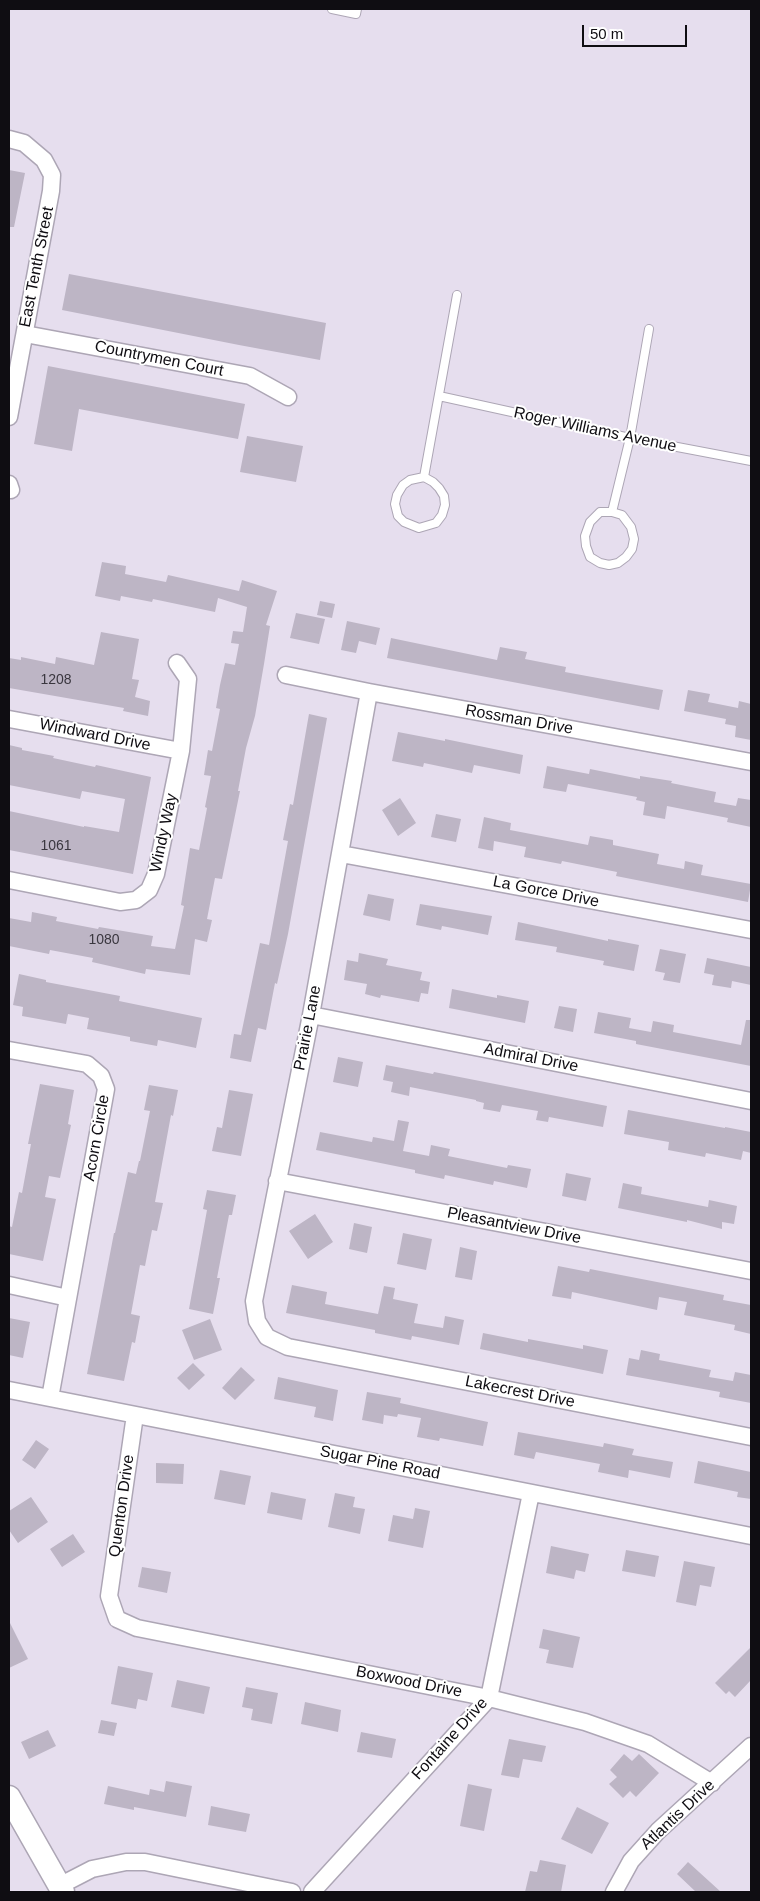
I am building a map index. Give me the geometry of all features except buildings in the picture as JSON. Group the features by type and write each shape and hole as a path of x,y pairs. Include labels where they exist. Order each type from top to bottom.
{"street":[{"name":"East Tenth Street","path":"9,139 24,143 44,160 52,175 51,192 9,417"},
{"name":"Countrymen Court","path":"25,334 250,376 288,397"},
{"name":"Windy Way","path":"9,880 120,902 136,900 149,890 156,874 181,751 188,679 177,663"},
{"name":"Rossman Drive","path":"286,675 751,762"},
{"name":"Prairie Lane","path":"288,1347 267,1337 257,1321 254,1301 311,1015 370,692"},
{"name":"Windward Drive","path":"9,718 181,751"},
{"name":"La Gorce Drive","path":"341,854 751,930"},
{"name":"Admiral Drive","path":"311,1015 751,1101"},
{"name":"Acorn Circle","path":"9,1050 88,1064 102,1076 106,1089 50,1398"},
{"name":"Pleasantview Drive","path":"277,1181 751,1270"},
{"path":"9,1286 68,1298"},
{"name":"Lakecrest Drive","path":"288,1347 751,1437"},
{"name":"Sugar Pine Road","path":"9,1390 751,1536"},
{"name":"Quenton Drive","path":"109,1596 135,1415"},
{"name":"Fontaine Drive","path":"312,1892 490,1698 531,1493"},
{"name":"Boxwood Drive","path":"109,1596 117,1619 137,1628 490,1698 585,1722 648,1744 712,1783"},
{"name":"Atlantis Drive","path":"614,1892 631,1861 658,1831 751,1746"},
{"path":"9,1797 61,1889 92,1869 118,1863 145,1862 292,1892"}],"lane":[{"path":"332,9 356,14 357,9"},
{"path":"424,477 457,295"},
{"path":"612,512 630,438 649,329"},
{"name":"Roger Williams Avenue","path":"439,396 630,438 751,461"},
{"path":"424,477 439,488 444,496 445,505 442,515 436,523 419,528 404,522 398,516 395,504 397,495 403,485 410,480 424,477"},
{"path":"600,512 612,512 622,516 631,527 634,539 632,549 626,557 618,563 609,565 600,563 590,557 585,536 590,522 600,512"}]}
